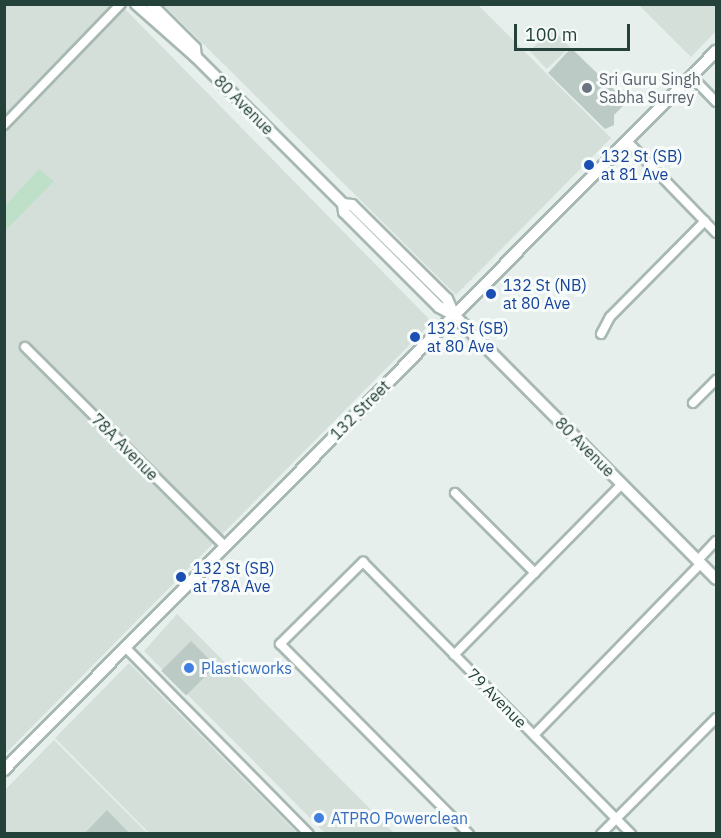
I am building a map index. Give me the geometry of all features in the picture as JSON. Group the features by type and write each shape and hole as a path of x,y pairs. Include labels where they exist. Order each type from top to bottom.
{"main road":[{"name":"80 Avenue","path":"136,4 190,58 196,57"},
{"name":"80 Avenue","path":"151,4 195,48 196,57 343,204 352,205 439,291 454,315 717,579"},
{"name":"132 Street","path":"4,770 717,51"}],"street":[{"path":"4,125 121,4"},
{"path":"692,76 717,102"},
{"path":"627,141 717,233"},
{"path":"601,334 610,317 705,221"},
{"name":"78A Avenue","path":"25,348 225,546"},
{"path":"693,403 717,380"},
{"path":"454,655 622,484"},
{"path":"455,493 535,573"},
{"path":"534,735 717,541"},
{"name":"79 Avenue","path":"469,834 280,644 363,562 631,834"},
{"path":"125,647 309,834"},
{"path":"602,834 717,718"}],"shaded area":[{"path":"5,5 121,5 432,322 5,754"},
{"path":"164,5 478,5 611,138 456,295"},
{"path":"639,5 716,5 716,31 691,57"},
{"path":"553,29 570,47 547,69 530,51"},
{"path":"177,614 394,833 325,833 144,651"},
{"path":"129,663 297,833 149,833 55,738"},
{"path":"54,740 147,833 5,834 5,790"}],"green space":[{"path":"39,169 54,181 5,231 5,206"}],"building":[{"name":"Sri Guru Singh Sabha Surrey","path":"571,48 627,102 614,115 614,125 605,129 548,73"},
{"name":"Plasticworks","path":"191,641 216,666 186,695 161,671"},
{"path":"107,810 130,834 84,834"}],"place":[{"name":"Sri Guru Singh Sabha Surrey","path":"587,88"},
{"name":"132 St (SB) at 81 Ave","path":"589,165"},
{"name":"132 St (NB) at 80 Ave","path":"491,294"},
{"name":"132 St (SB) at 80 Ave","path":"415,337"},
{"name":"132 St (SB) at 78A Ave","path":"181,577"},
{"name":"Plasticworks","path":"189,668"},
{"name":"ATPRO Powerclean","path":"319,818"}]}
